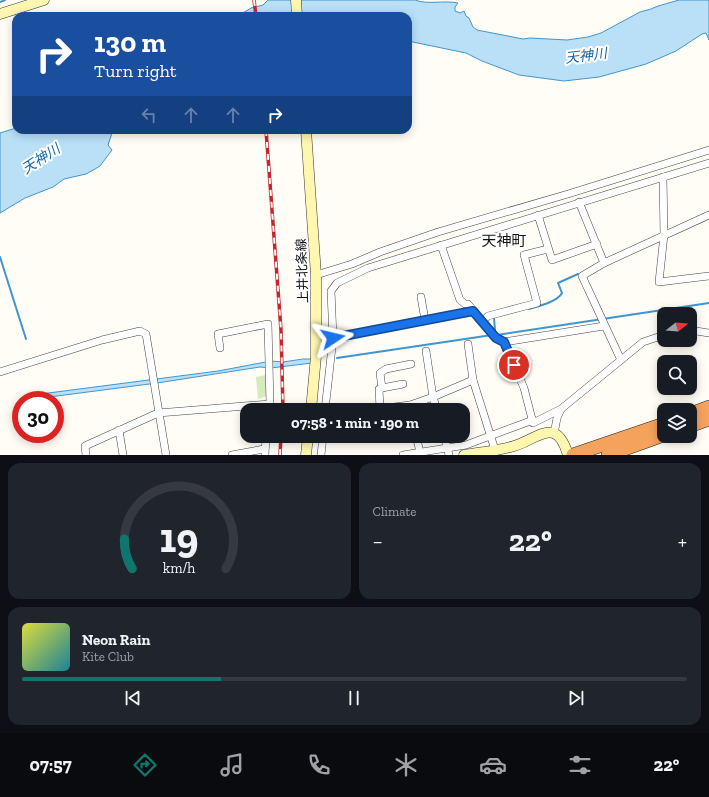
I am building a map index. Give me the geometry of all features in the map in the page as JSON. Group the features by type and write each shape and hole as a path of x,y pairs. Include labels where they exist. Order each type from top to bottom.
{"highway":[{"path":"697,411 709,407"},
{"path":"697,423 709,419"},
{"path":"573,455 657,426"},
{"path":"608,455 657,438"}],"main road":[{"path":"0,14 44,0"},
{"path":"296,0 298,12"},
{"name":"上井北条線","path":"306,134 316,260 316,356 312,403"},
{"path":"464,455 515,446 542,433 554,434 565,446 568,455"},
{"path":"306,455 307,443"}],"street":[{"path":"316,275 352,264 380,252 438,232 568,194 709,150"},
{"path":"326,403 333,338 332,291 337,283 368,268 709,163"},
{"path":"663,177 664,235 659,282 709,276"},
{"path":"579,202 604,263"},
{"path":"538,215 552,260 597,244"},
{"path":"621,360 582,276 604,263 709,215"},
{"path":"441,245 460,300 465,304 468,304 496,338 504,342 604,326"},
{"path":"483,321 488,316 537,303 524,255 548,249"},
{"path":"421,297 425,320"},
{"path":"333,338 473,311"},
{"path":"220,348 218,334 268,324 270,403"},
{"path":"0,372 102,340 140,331 146,334 166,455"},
{"path":"697,331 709,333"},
{"path":"403,455 420,452 448,452 533,420 534,423 561,409 643,342 657,338"},
{"path":"504,342 524,388 533,420"},
{"path":"468,344 473,380 495,450"},
{"path":"426,351 435,403"},
{"path":"382,388 380,373 386,369 410,364"},
{"path":"421,403 473,380"},
{"path":"380,403 379,389 403,384"},
{"path":"86,455 85,446 158,413 240,409"},
{"path":"554,434 557,418 561,409"},
{"path":"119,430 123,455"},
{"path":"321,455 322,443"},
{"path":"418,443 420,452"},
{"path":"232,455 264,452"}],"green space":[{"path":"266,375 267,396 258,399 256,377"}],"water":[{"name":"天神川","path":"268,0 415,0 425,2 453,2 458,3 455,7 455,11 460,13 464,11 473,27 477,30 523,39 567,40 588,37 601,33 640,12 679,0 709,0 709,40 706,33 702,34 676,51 646,64 599,77 564,81 519,75 482,61 466,53 412,42 412,12 244,12 251,8 263,5"},
{"name":"天神川","path":"12,129 12,134 112,134 108,145 112,150 100,166 95,169 86,174 64,179 53,187 25,198 0,213 0,133"},
{"path":"312,359 312,363 271,368 260,367 157,383 64,395 64,391 218,371 271,361 283,362"}],"waterway":[{"path":"0,2 5,0"},
{"path":"0,257 26,339"},
{"path":"529,309 556,299 562,293 558,283 578,274"},
{"path":"497,335 709,303"},
{"path":"494,318 495,330"},
{"path":"337,358 492,335"}],"railway":[{"path":"254,0 256,12"},
{"path":"266,134 281,330 283,403"},
{"path":"280,455 281,443"}],"district":[{"name":"天神町","path":"504,241"}],"route":[{"path":"333,338 473,311 496,338 504,342 514,365"}]}
